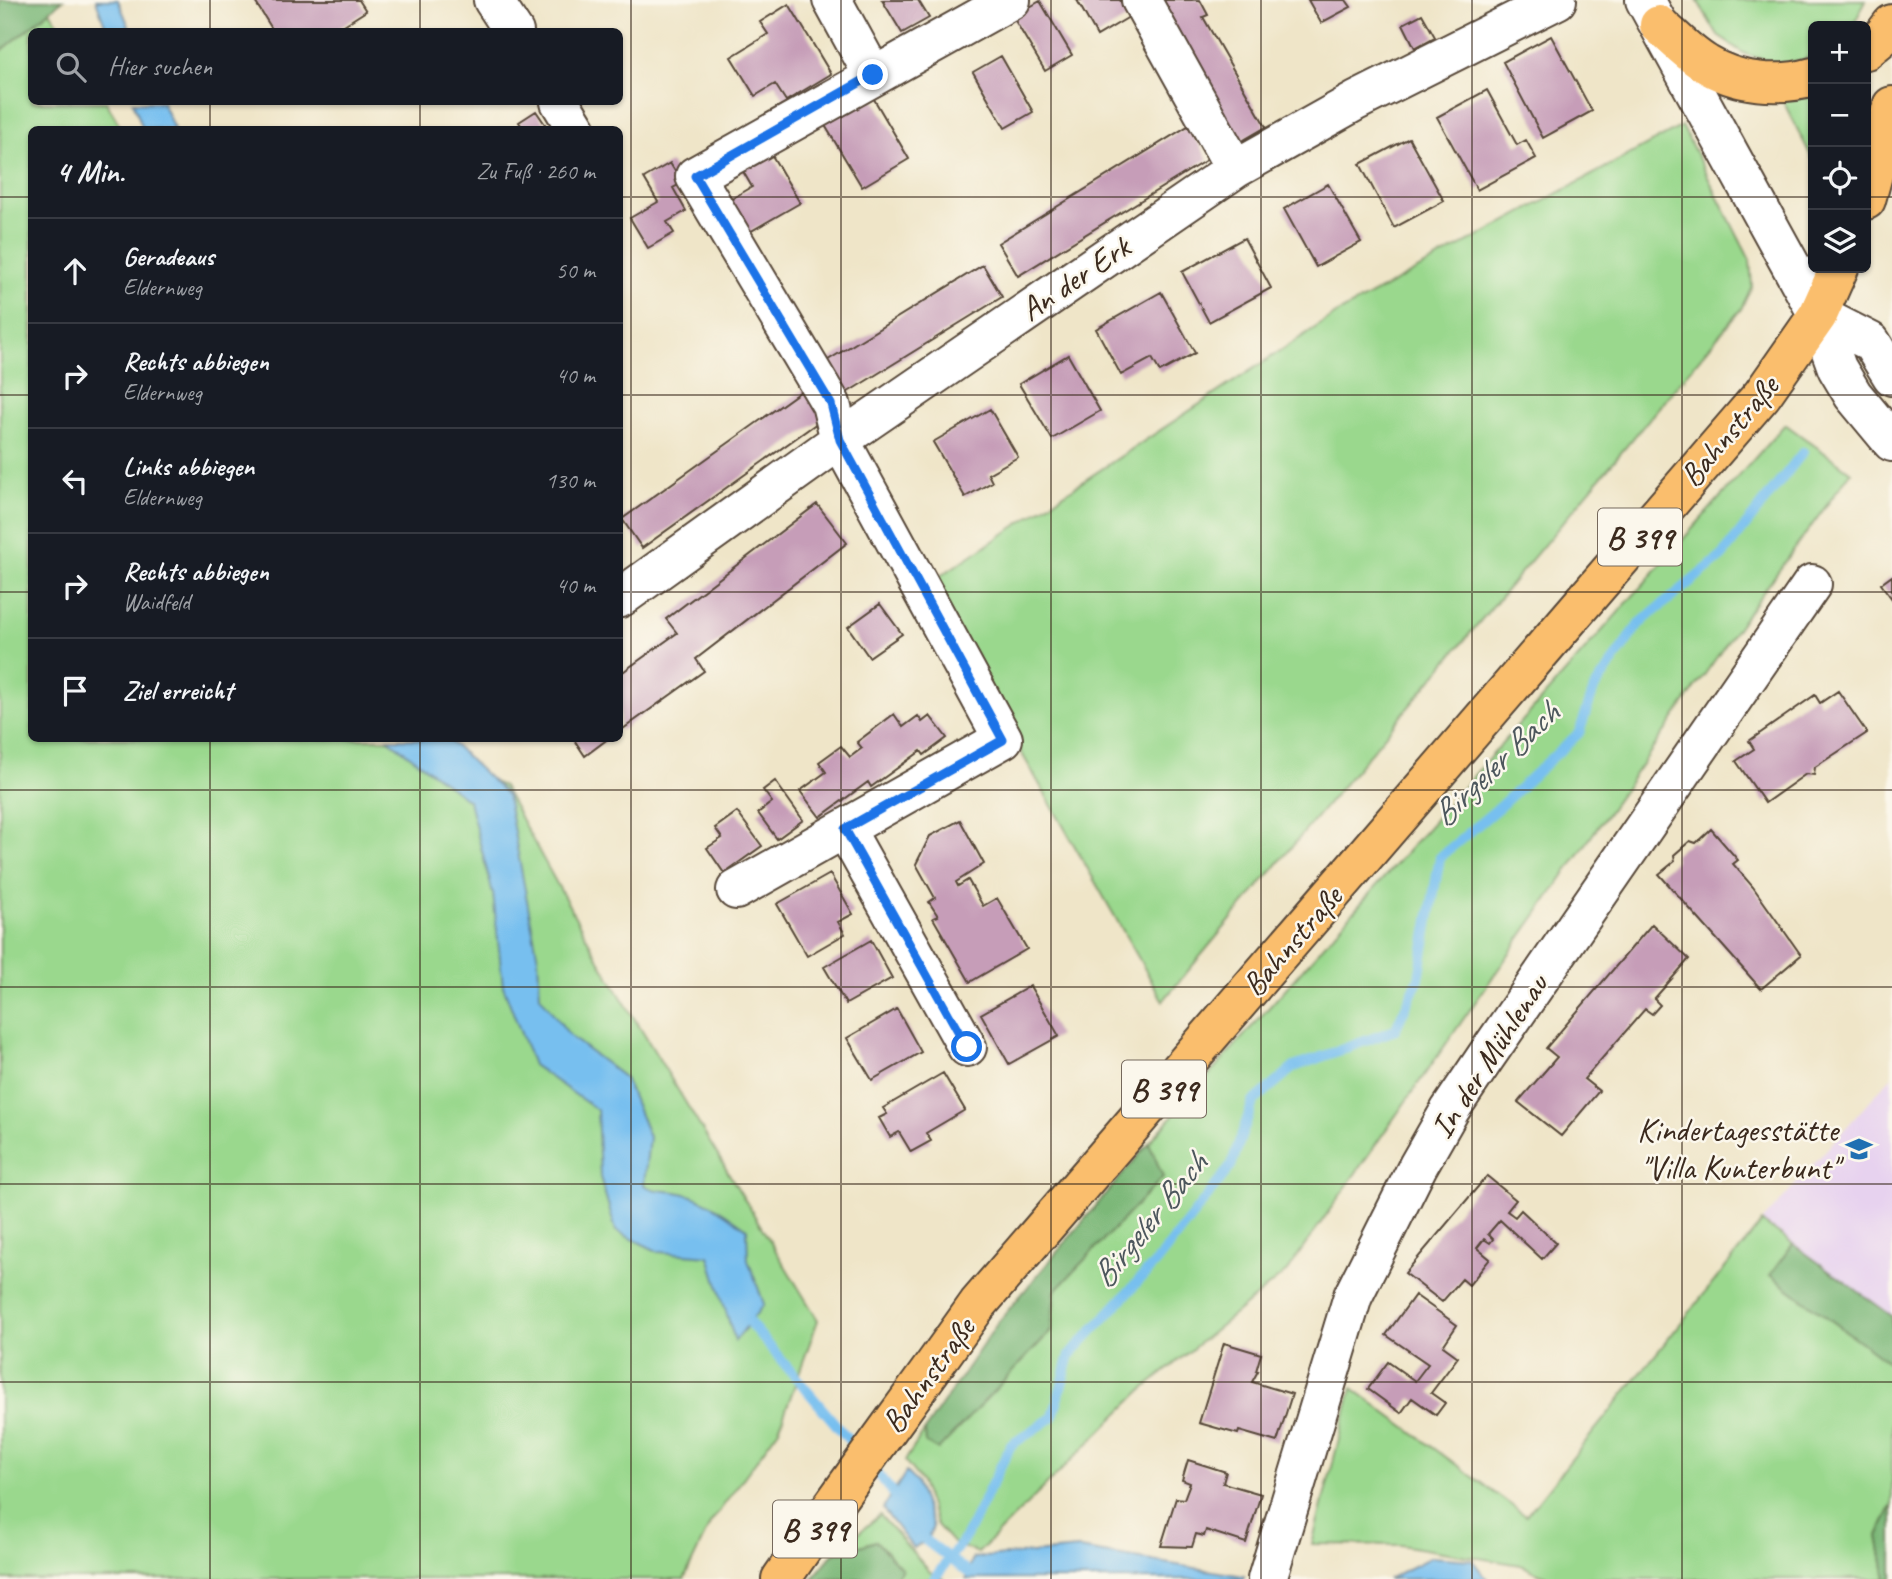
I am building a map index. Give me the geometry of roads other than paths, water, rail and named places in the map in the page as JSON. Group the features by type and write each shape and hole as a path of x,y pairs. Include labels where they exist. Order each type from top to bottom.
{"main road":[{"path":"1652,13 1705,64 1728,75 1766,82 1796,82 1808,78"},
{"path":"1871,46 1892,24"},
{"path":"1871,182 1892,106"},
{"name":"B 399","path":"1818,315 1837,273"},
{"name":"Bahnstraße","path":"781,1579 978,1304 1762,395 1818,315"}],"street":[{"path":"493,0 511,28"},
{"path":"832,0 873,75"},
{"path":"736,890 1003,740 840,440 831,404 695,176 1011,0"},
{"path":"1141,0 1235,169"},
{"name":"An der Erk","path":"623,596 840,440 1235,169 1356,101 1557,0"},
{"path":"1652,13 1818,315 1837,368 1853,395 1892,442"},
{"path":"562,105 575,126"},
{"path":"1818,315 1871,342 1892,376"},
{"name":"In der Mühlenau","path":"1267,1579 1353,1296 1418,1166 1450,1110 1485,1058 1812,584"},
{"path":"845,829 967,1047"}],"water":[{"path":"96,0 118,0 130,28 106,28"},
{"path":"134,105 163,105 173,126 142,126"},
{"path":"392,742 451,742 507,795 538,958 540,996 571,1037 625,1078 649,1137 644,1185 656,1190 696,1197 747,1229 748,1260 764,1304 735,1341 709,1256 659,1252 616,1231 600,1177 597,1110 533,1065 503,986 493,894 469,801"},
{"path":"906,1472 916,1482 933,1527 926,1541 913,1548 883,1509"},
{"path":"1079,1549 1244,1576 1243,1579 966,1579 973,1558"},
{"path":"1431,1557 1472,1560 1487,1579 1388,1579"}],"waterway":[{"name":"Birgeler Bach","path":"934,1579 966,1536 1011,1445 1053,1417 1070,1355 1157,1261 1231,1166 1253,1102 1294,1067 1395,1030 1419,978 1440,857 1579,733 1594,689 1639,624 1722,556 1803,452"},
{"path":"746,1311 749,1322 860,1453"},
{"path":"871,1466 900,1502"},
{"name":"Birgeler Bach","path":"918,1530 926,1541 968,1572 981,1571"}],"place":[{"name":"Kindertagesstätte \"Villa Kunterbunt\"","path":"1859,1149"}]}
